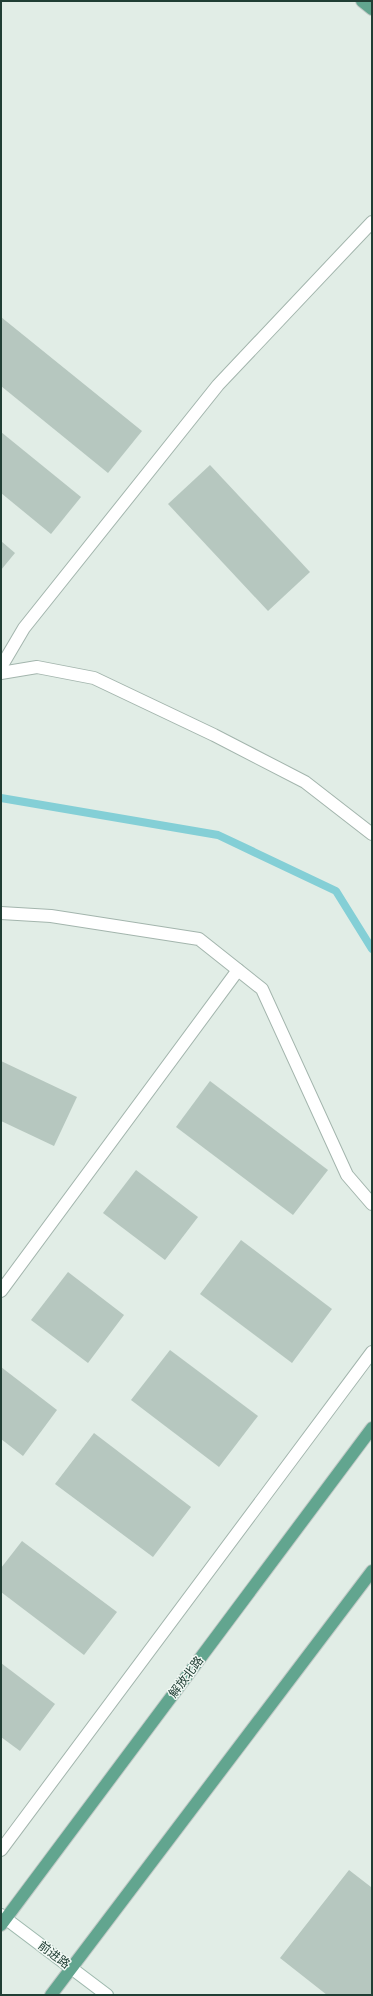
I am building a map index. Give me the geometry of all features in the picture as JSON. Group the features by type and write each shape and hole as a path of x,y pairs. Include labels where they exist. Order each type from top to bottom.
{"main road":[{"path":"362,1 372,9"},
{"name":"解放北路","path":"3,1920 372,1428"},
{"path":"51,1995 372,1571"}],"street":[{"path":"1,667 24,628 218,386 372,222"},
{"path":"1,673 37,667 94,678 214,735 305,782 372,834"},
{"path":"1,914 51,916 199,939 262,989 347,1175 372,1204"},
{"path":"1,1291 238,970"},
{"path":"1,1850 372,1352"},
{"name":"前进路","path":"3,1920 72,1968 107,1995"}],"building":[{"path":"1,317 142,431 108,473 1,386"},
{"path":"1,432 81,497 51,534 1,493"},
{"path":"210,465 310,572 268,611 168,504"},
{"path":"1,541 15,553 1,570"},
{"path":"1,1061 77,1097 54,1146 1,1121"},
{"path":"210,1081 328,1170 293,1215 176,1127"},
{"path":"136,1170 198,1217 165,1260 103,1213"},
{"path":"241,1240 332,1309 292,1363 200,1294"},
{"path":"68,1272 124,1315 88,1363 31,1320"},
{"path":"170,1350 258,1416 219,1467 131,1400"},
{"path":"1,1367 57,1410 23,1456 1,1439"},
{"path":"94,1433 191,1507 153,1557 55,1484"},
{"path":"22,1541 117,1612 84,1655 1,1592 1,1568"},
{"path":"1,1663 55,1704 20,1751 1,1737"},
{"path":"349,1870 371,1887 372,1885 372,1995 327,1995 280,1958"}],"waterway":[{"path":"1,798 218,835 336,891 372,949"}]}
